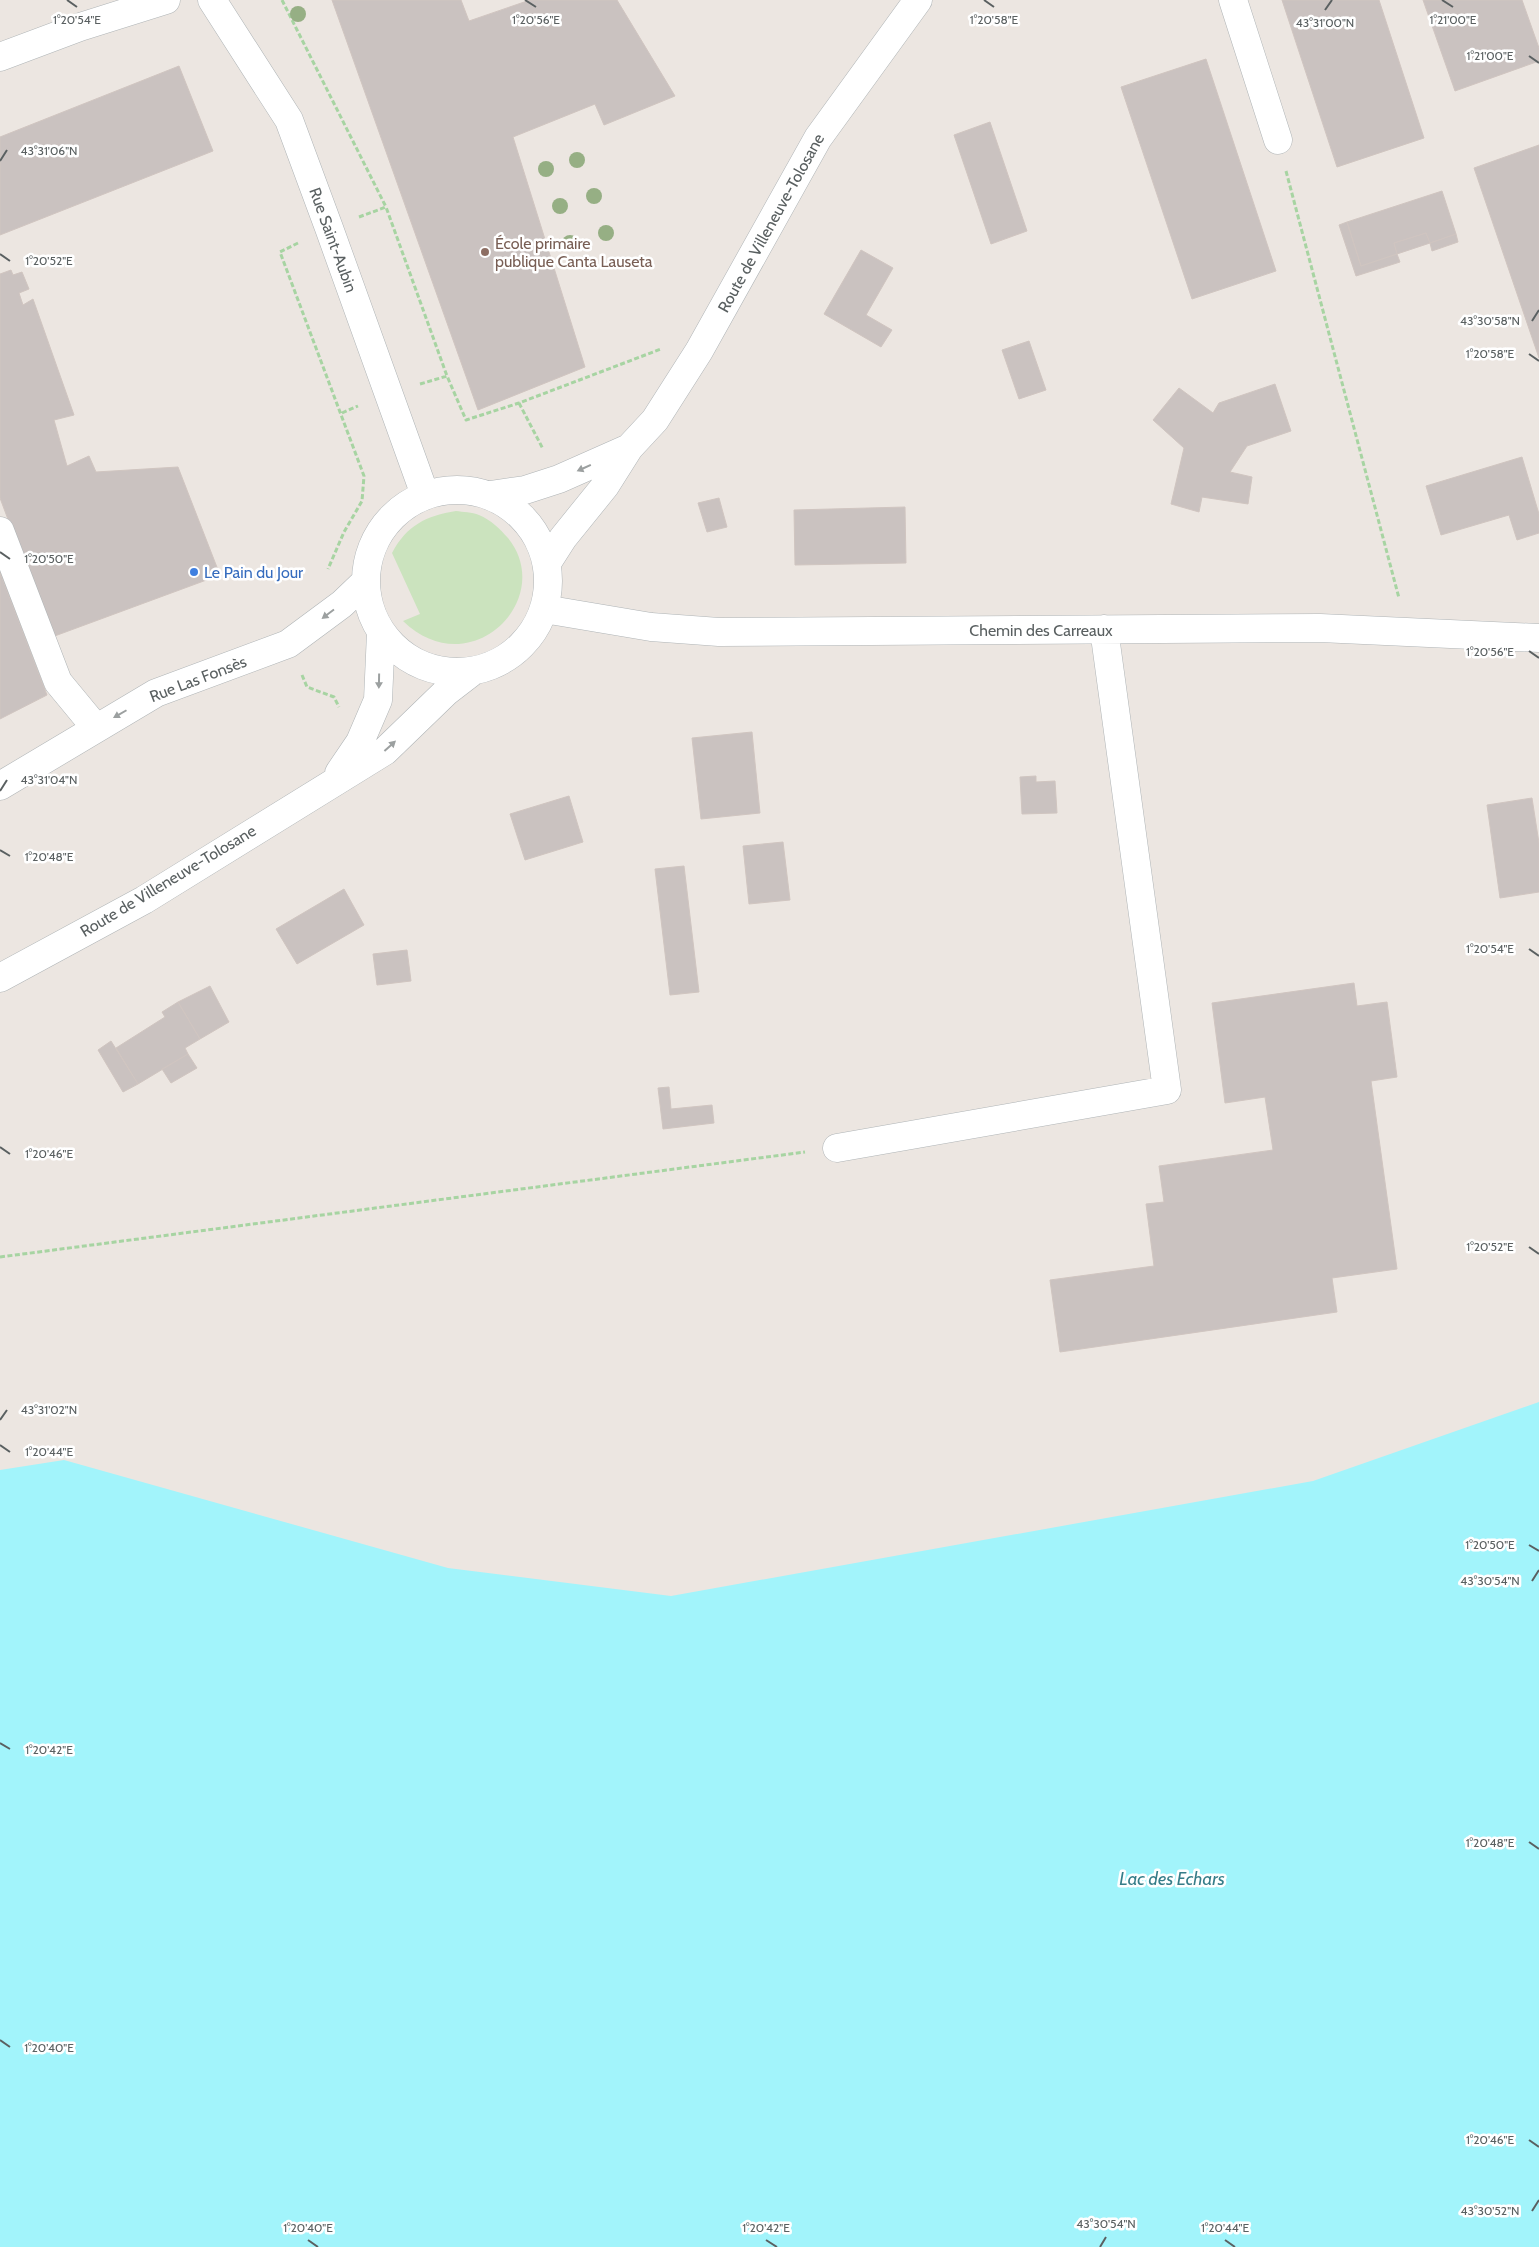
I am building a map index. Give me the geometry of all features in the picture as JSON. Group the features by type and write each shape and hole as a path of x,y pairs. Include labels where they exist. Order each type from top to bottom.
{"street":[{"path":"0,56 166,0"},
{"name":"Rue Saint-Aubin","path":"212,0 288,120 329,228 424,495"},
{"name":"Route de Villeneuve-Tolosane","path":"547,563 563,538 605,486 629,448 655,420 699,351 818,138 918,0"},
{"path":"1233,0 1278,140"},
{"name":"Route de Villeneuve-Tolosane","path":"490,495 526,490 559,479 629,448"},
{"path":"446,490 469,490 490,495 511,506 527,522 540,541 547,563 548,586 544,609 533,631 516,650 496,664 472,672 450,673 430,669 411,660 394,648 381,633 369,608 365,582 368,560 376,539 388,520 404,506 424,495 446,490"},
{"path":"0,532 58,682 96,728"},
{"name":"Rue Las Fonsès","path":"0,786 156,693 288,644 342,604 365,582"},
{"name":"Chemin des Carreaux","path":"544,609 652,627 719,632 1320,628 1539,638"},
{"path":"837,1148 1167,1090 1104,630"},
{"name":"Route de Villeneuve-Tolosane","path":"334,781 360,742 378,700 381,633"},
{"name":"Route de Villeneuve-Tolosane","path":"0,978 144,900 385,751 446,692 472,672"}],"path":[{"path":"282,0 386,207 447,376 466,420 519,403 666,347"},
{"path":"1278,140 1408,632"},
{"path":"329,228 386,207"},
{"path":"418,384 447,376"},
{"path":"519,403 544,451"},
{"path":"0,1257 837,1148"}],"green space":[{"path":"456,511 473,513 483,517 495,525 508,538 520,562 522,586 514,608 499,627 479,639 455,644 429,639 403,621 420,614 392,553 404,535 418,523 435,516"}],"water":[{"name":"Lac des Echars","path":"1539,1402 1539,2247 0,2247 0,1470 64,1460 448,1568 671,1596 1313,1481"}],"building":[{"name":"École primaire publique Canta Lauseta","path":"332,0 461,0 469,21 530,0 617,0 675,96 604,125 595,104 513,137 585,367 478,410"},
{"path":"1282,0 1379,0 1424,138 1337,167"},
{"path":"1423,0 1522,0 1539,48 1539,61 1455,91"},
{"path":"1206,59 1276,271 1192,299 1121,87"},
{"path":"179,66 213,151 0,235 0,137"},
{"path":"990,122 1027,231 991,244 954,135"},
{"path":"1539,145 1539,358 1474,168"},
{"path":"1442,191 1456,234 1430,243 1426,233 1394,243 1397,254 1361,266 1347,222"},
{"path":"1347,222 1361,266 1397,254 1400,262 1356,276 1339,225"},
{"path":"1426,233 1430,243 1397,254 1394,243"},
{"path":"1456,234 1458,242 1432,251 1430,243"},
{"path":"861,250 893,268 866,315 892,330 881,347 824,314"},
{"path":"11,270 13,275 22,272 29,289 19,293 23,305 33,299 74,415 54,420 67,466 89,456 96,472 178,467 220,575 52,637 0,498 0,274"},
{"path":"1029,341 1046,390 1019,399 1002,350"},
{"path":"1275,384 1291,431 1247,446 1230,472 1252,477 1248,504 1202,497 1199,512 1171,504 1184,448 1153,420 1179,388 1213,413 1219,403"},
{"path":"1522,457 1539,514 1539,533 1517,540 1509,515 1441,535 1426,486"},
{"path":"719,498 727,527 707,532 698,503"},
{"path":"905,507 906,563 795,565 794,510"},
{"path":"0,572 47,695 0,719"},
{"path":"752,732 760,813 701,819 692,738"},
{"path":"1036,776 1036,782 1055,781 1057,813 1022,814 1020,777"},
{"path":"569,796 583,842 525,860 510,814"},
{"path":"1532,798 1539,843 1539,892 1500,898 1487,805"},
{"path":"783,842 790,900 749,904 743,846"},
{"path":"684,866 699,992 670,995 655,869"},
{"path":"344,889 364,925 297,964 276,929"},
{"path":"407,950 411,981 377,985 373,954"},
{"path":"1354,983 1357,1006 1387,1002 1397,1077 1371,1081 1397,1269 1332,1278 1337,1312 1060,1352 1050,1280 1154,1266 1146,1204 1164,1202 1159,1166 1273,1150 1265,1097 1225,1103 1212,1003"},
{"path":"210,986 229,1022 200,1039 178,1002"},
{"path":"178,1002 200,1039 185,1048 188,1054 138,1084 116,1048 165,1017 162,1012"},
{"path":"111,1041 138,1084 123,1092 98,1050"},
{"path":"188,1054 197,1068 171,1083 162,1069"},
{"path":"669,1087 671,1109 712,1105 714,1123 663,1129 658,1088"}],"place":[{"name":"École primaire publique Canta Lauseta","path":"485,252"},
{"name":"Le Pain du Jour","path":"194,572"}]}
